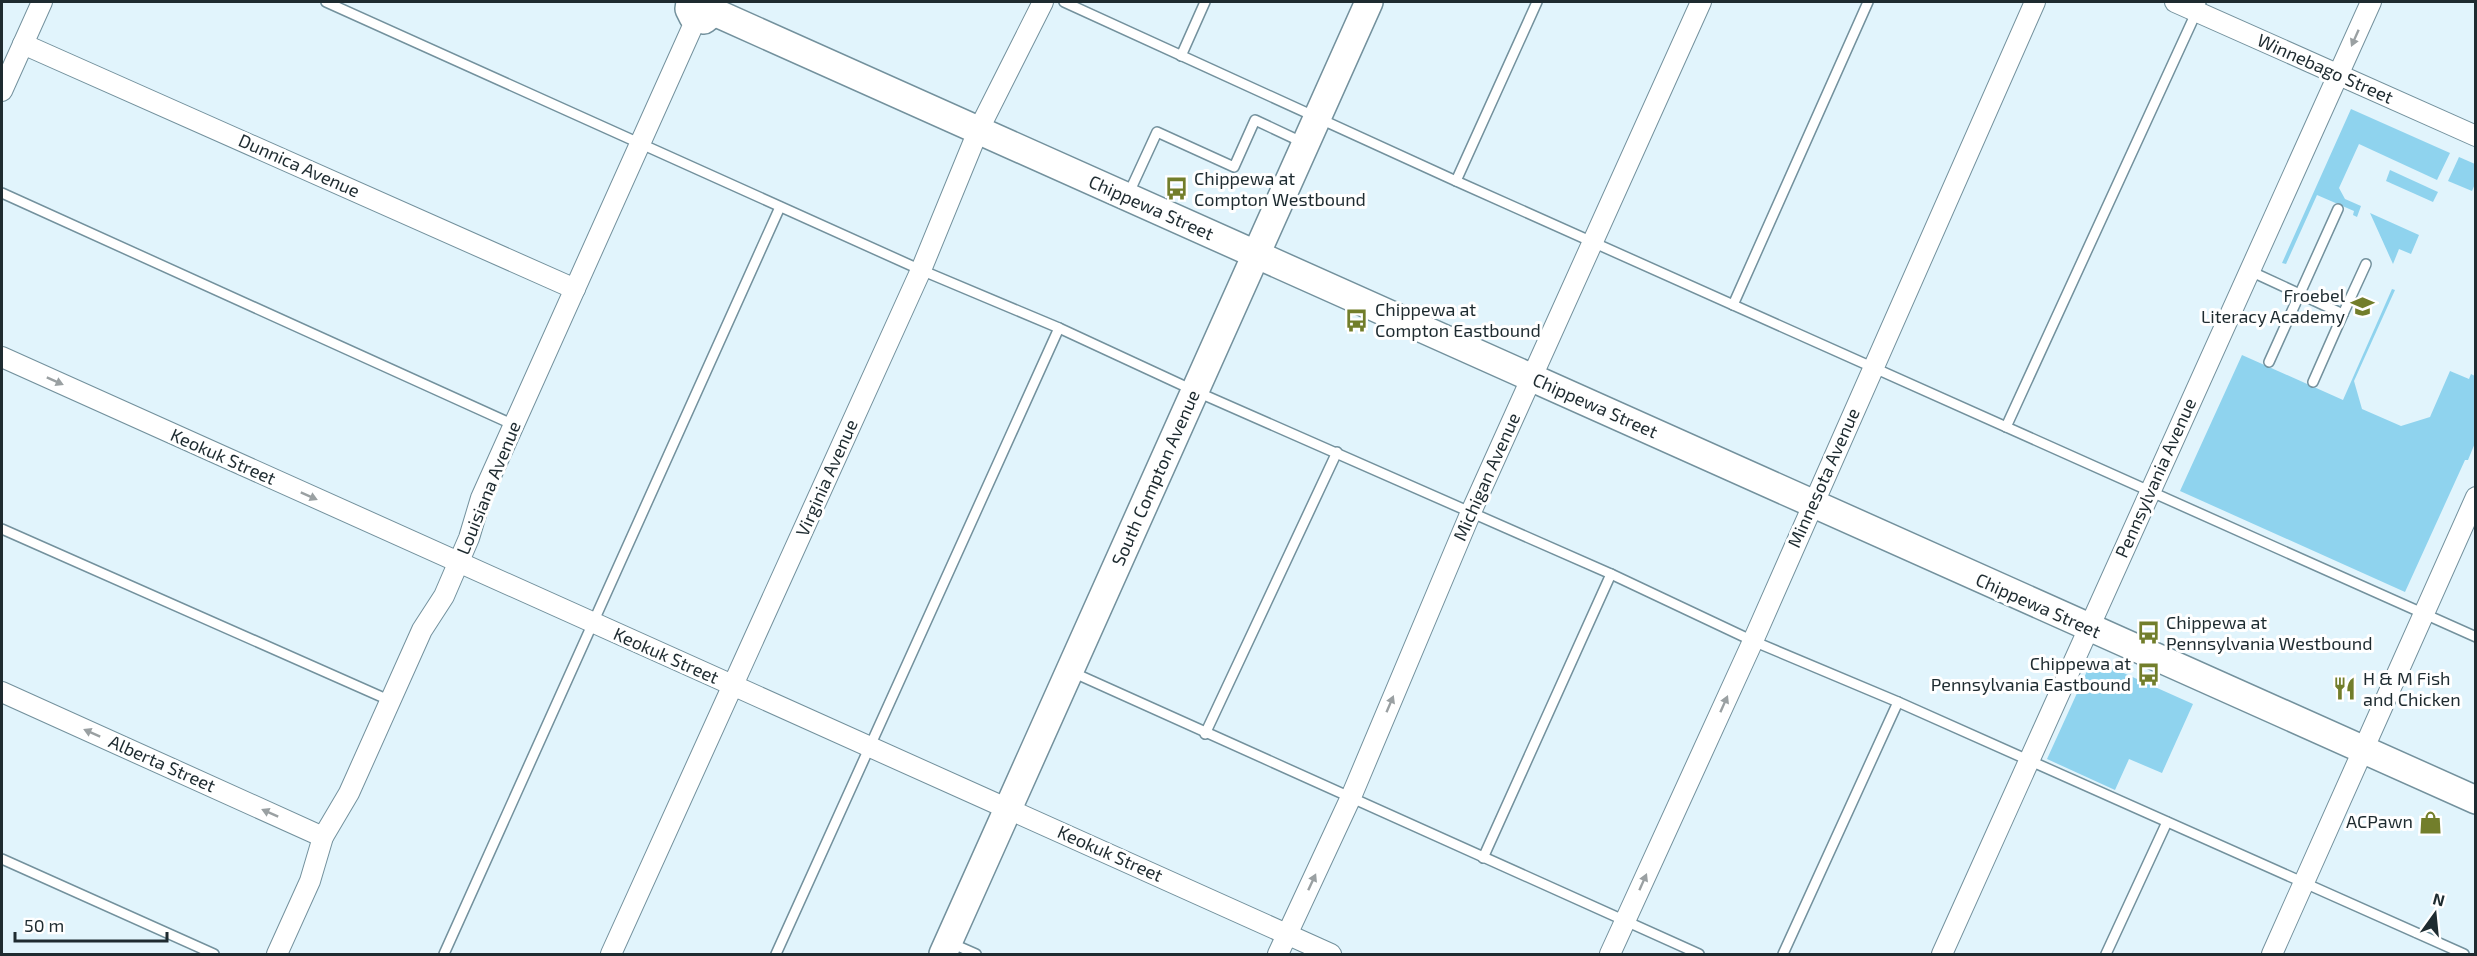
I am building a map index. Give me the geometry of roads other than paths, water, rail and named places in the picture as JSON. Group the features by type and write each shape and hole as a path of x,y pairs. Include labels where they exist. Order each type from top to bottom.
{"main road":[{"name":"South Compton Avenue","path":"946,948 1369,2"},
{"name":"Chippewa Street","path":"703,8 2475,800"}],"street":[{"path":"2,91 42,2"},
{"name":"Virginia Avenue","path":"611,954 921,270 978,130 1043,2"},
{"name":"Michigan Avenue","path":"1278,954 1351,797 1471,512 1701,2"},
{"name":"Minnesota Avenue","path":"1610,954 2035,2"},
{"name":"Winnebago Street","path":"2175,2 2199,6 2338,75 2474,130"},
{"name":"Pennsylvania Avenue","path":"1942,954 2371,2"},
{"name":"Louisiana Avenue","path":"277,954 309,881 323,837 349,793 422,630 441,602 469,538 478,505 703,8"},
{"name":"Dunnica Avenue","path":"23,44 575,289"},
{"name":"Keokuk Street","path":"2,357 591,624 870,746 1331,954"},
{"path":"2272,954 2475,497"},
{"name":"Alberta Street","path":"2,692 323,837"}],"lane":[{"path":"326,2 921,270 1059,328 1195,391 1611,574 1752,640 2029,760 2304,884 2440,950 2464,954"},
{"path":"1064,2 1456,181 2475,637"},
{"path":"1181,56 1205,2"},
{"path":"1456,181 1537,2"},
{"path":"1733,304 1868,2"},
{"path":"2006,427 2199,6"},
{"path":"1127,197 1157,132 1234,167 1255,120 1305,144"},
{"path":"2,193 514,425"},
{"path":"444,954 780,207"},
{"path":"2269,362 2338,209"},
{"path":"2313,382 2366,264"},
{"path":"2250,271 2343,314"},
{"path":"776,954 1059,328"},
{"path":"1204,734 1338,452"},
{"path":"2,529 391,701"},
{"path":"1483,858 1611,574"},
{"path":"1070,672 1699,954"},
{"path":"1783,954 1898,702"},
{"path":"2106,954 2167,822"},
{"path":"2,859 214,954"},
{"path":"946,948 976,954"}],"place":[{"name":"Chippewa at Compton Westbound","path":"1176,189"},
{"name":"Froebel Literacy Academy","path":"2363,306"},
{"name":"Chippewa at Compton Eastbound","path":"1357,320"},
{"name":"Chippewa at Pennsylvania Westbound","path":"2148,633"},
{"name":"Chippewa at Pennsylvania Eastbound","path":"2149,674"},
{"name":"H & M Fish and Chicken","path":"2345,689"},
{"name":"ACPawn","path":"2431,822"}]}
